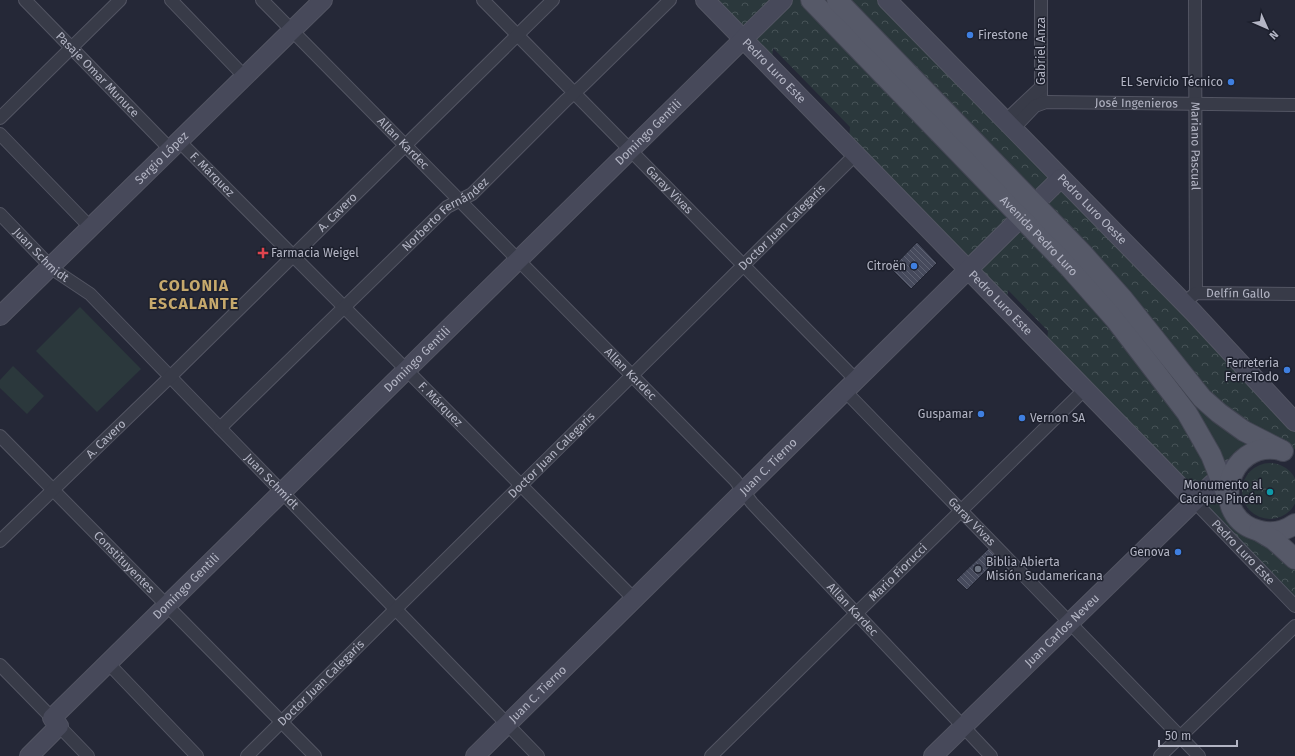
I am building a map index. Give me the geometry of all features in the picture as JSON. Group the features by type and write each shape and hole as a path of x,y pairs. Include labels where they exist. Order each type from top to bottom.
{"main road":[{"name":"Avenida Pedro Luro","path":"811,0 1028,211 1123,299 1180,372 1207,402 1244,431 1289,454"},
{"name":"Avenida Pedro Luro","path":"837,0 1028,211 1069,267 1115,319 1168,387 1204,442 1229,500 1239,519 1257,530"},
{"path":"1229,500 1230,480 1236,467 1245,458 1263,449 1289,454"},
{"path":"1257,530 1278,532 1295,524"},
{"path":"1257,530 1274,540 1295,559"}],"street":[{"name":"Pasaje Omar Munuce","path":"25,0 71,48 174,145"},
{"path":"0,118 120,0"},
{"path":"171,0 245,76"},
{"name":"Allan Kardec","path":"262,0 735,480 752,503 991,756"},
{"name":"Sergio López","path":"0,316 323,0"},
{"name":"Garay Vivas","path":"483,0 743,265 961,510 1200,756"},
{"name":"A. Cavero","path":"0,541 170,377 553,0"},
{"name":"Norberto Fernández","path":"220,428 447,207 472,194 670,0"},
{"name":"Pedro Luro Este","path":"705,0 1295,606"},
{"name":"Domingo Gentili","path":"28,756 108,663 783,0"},
{"name":"Pedro Luro Oeste","path":"887,0 1061,178 1190,298 1295,422"},
{"name":"Gabriel Anza","path":"1041,0 1041,103"},
{"name":"Mariano Pascual","path":"1190,298 1195,104 1195,0"},
{"path":"1009,125 1041,87"},
{"path":"1009,125 1041,103"},
{"name":"José Ingenieros","path":"1041,103 1295,105"},
{"path":"0,134 90,227"},
{"name":"F. Márquez","path":"174,145 293,256 634,599"},
{"name":"Doctor Juan Calegaris","path":"247,756 856,154"},
{"name":"Juan C. Tierno","path":"475,756 1061,178"},
{"name":"Juan Schmidt","path":"0,214 61,275 90,294 538,756"},
{"name":"Delfín Gallo","path":"1190,298 1295,294"},
{"name":"Mario Fiorucci","path":"711,756 1085,389"},
{"name":"Constituyentes","path":"0,436 315,756"},
{"name":"Juan Carlos Neveu","path":"933,756 1194,501 1220,477 1245,458"},
{"path":"1160,756 1295,626"},
{"path":"108,663 197,756"},
{"path":"0,665 88,756"}],"green space":[{"path":"713,0 773,0 744,28"},
{"path":"793,0 805,0 1012,216 969,257 849,139 850,127 773,48 772,60 756,41 759,33"},
{"path":"844,0 879,0 1048,177 1036,193"},
{"path":"1062,189 1295,430 1295,449 1228,413 1048,206 1049,202"},
{"path":"1036,215 1252,442 1225,466"},
{"path":"1021,231 1104,314 1203,452 1210,476 1193,490 1047,341 1048,331 1008,290 1007,299 979,268"},
{"path":"80,307 141,369 97,412 36,351"},
{"path":"13,366 44,396 27,414 0,388 0,380"},
{"path":"1270,463 1281,465 1290,471 1296,480 1298,491 1296,502 1290,511 1281,517 1270,519 1259,517 1250,511 1244,502 1242,491 1244,480 1250,471 1259,465"},
{"path":"1214,491 1263,541 1295,568 1295,597 1208,507 1207,500"}],"building":[{"name":"Citroën","path":"917,242 937,263 911,289 891,269"},
{"name":"Biblia Abierta Misión Sudamericana","path":"989,548 999,558 967,590 956,580"}],"place":[{"name":"Firestone","path":"970,35"},
{"name":"EL Servicio Técnico","path":"1231,82"},
{"name":"Farmacia Weigel","path":"263,253"},
{"name":"Citroën","path":"914,266"},
{"name":"Ferreteria FerreTodo","path":"1287,370"},
{"name":"Guspamar","path":"981,414"},
{"name":"Vernon SA","path":"1022,418"},
{"name":"Monumento al Cacique Pincén","path":"1270,492"},
{"name":"Genova","path":"1178,552"},
{"name":"Biblia Abierta Misión Sudamericana","path":"978,569"}],"district":[{"name":"COLONIA ESCALANTE","path":"194,294"}]}
